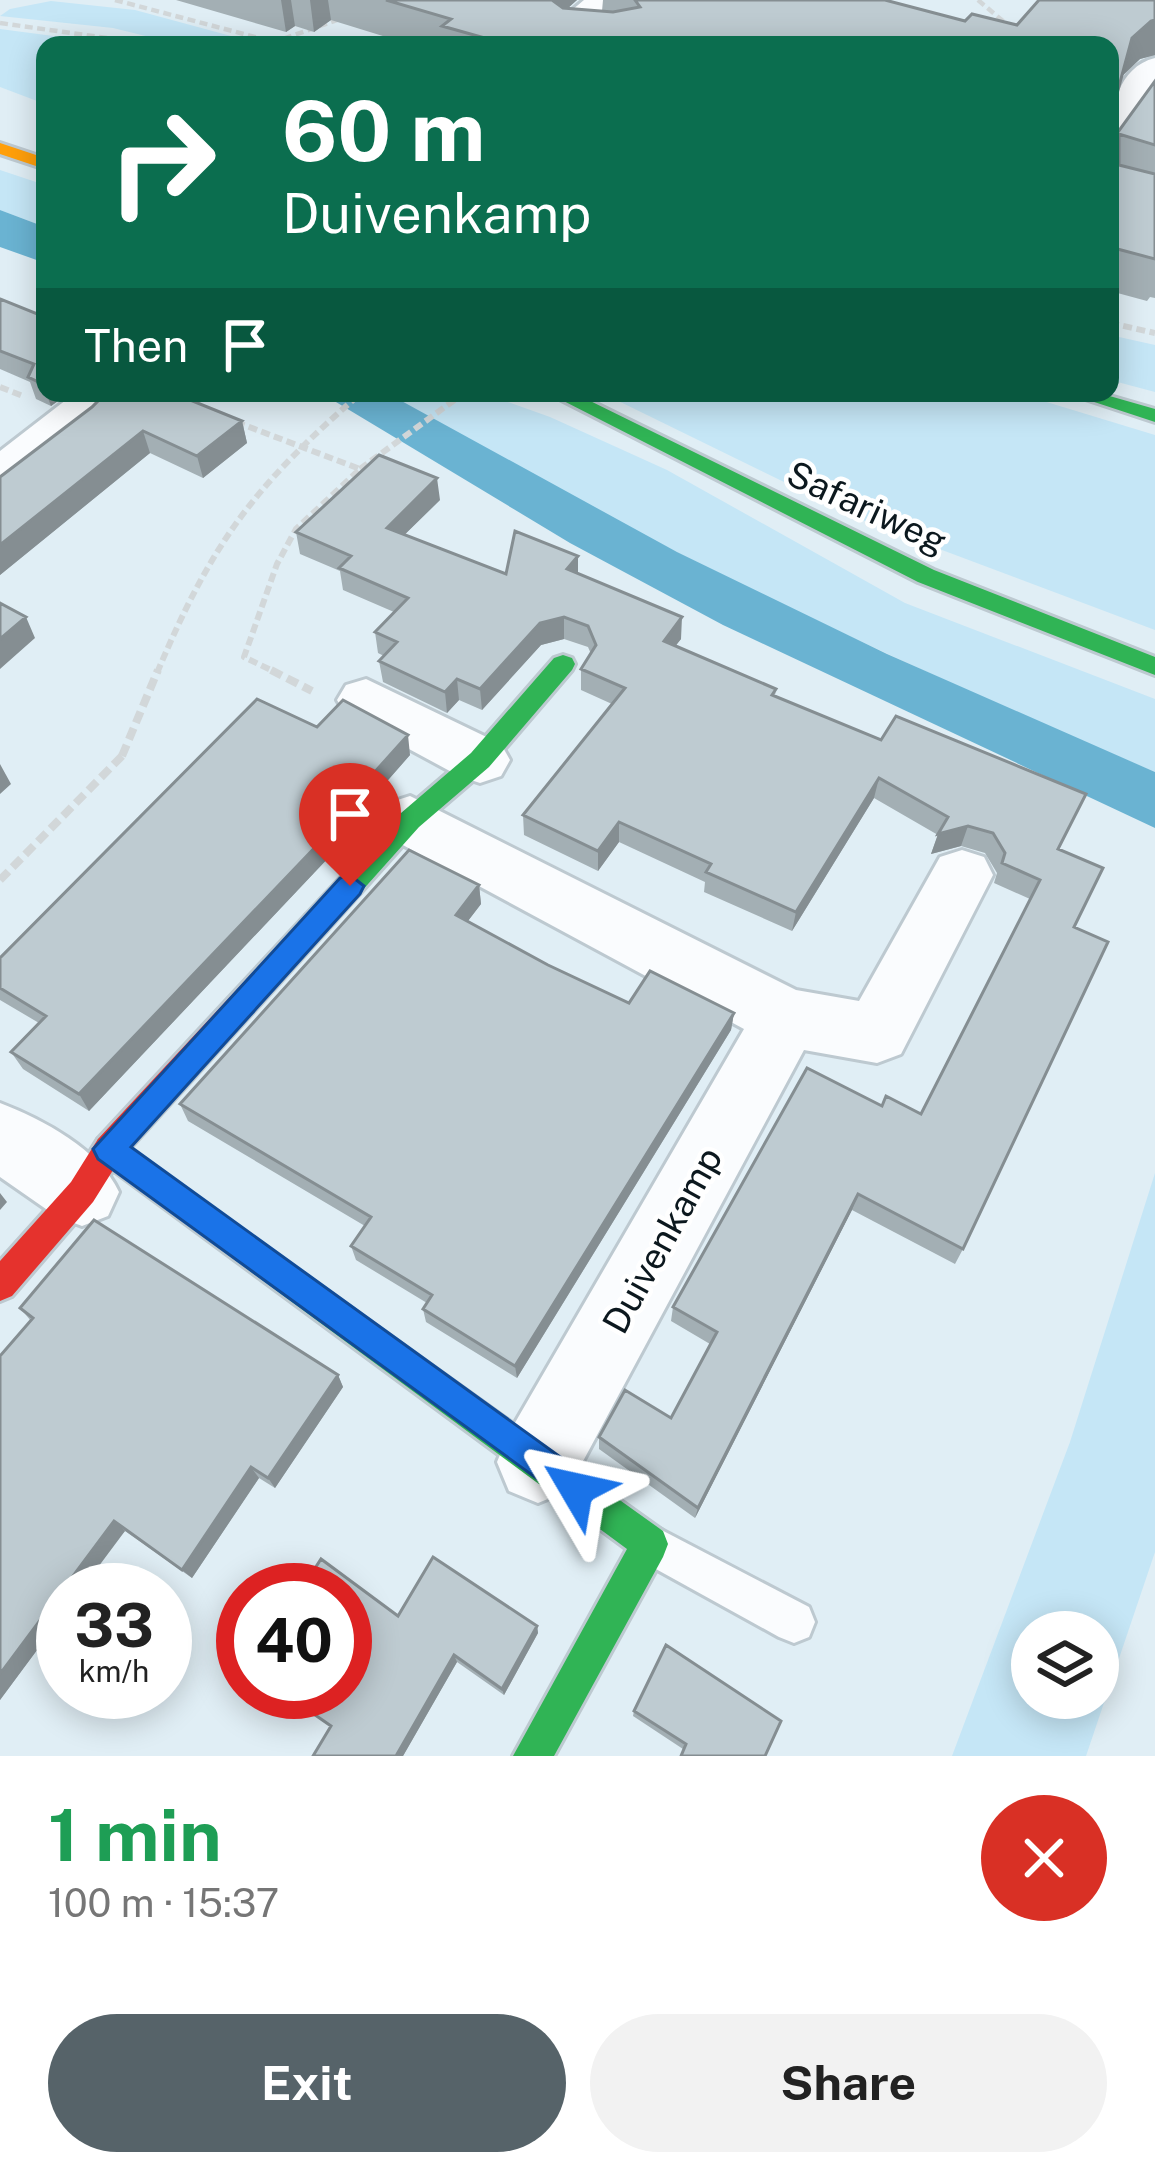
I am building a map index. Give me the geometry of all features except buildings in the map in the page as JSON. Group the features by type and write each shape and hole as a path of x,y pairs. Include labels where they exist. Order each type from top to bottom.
{"street":[{"path":"583,36 565,31 607,0"},
{"path":"1119,118 1155,69"},
{"path":"0,148 36,161"},
{"path":"0,476 94,402"},
{"name":"Safariweg","path":"576,402 776,505 939,580 1155,666"},
{"path":"1108,402 1155,416"},
{"path":"0,1286 96,1170 410,820 480,760 563,664"},
{"path":"366,700 480,760"},
{"path":"410,820 786,1018 877,1033 962,874"},
{"name":"Duivenkamp","path":"538,1462 786,1018"},
{"path":"0,1136 96,1170 538,1462 650,1544 533,1756"}],"lane":[{"path":"650,1544 794,1622"}],"path":[{"path":"115,0 251,36"},
{"path":"978,0 1021,36"},
{"path":"286,36 316,34 347,14"},
{"path":"0,22 101,36"},
{"path":"1119,325 1155,333"},
{"path":"0,880 122,756 190,603 242,510 282,463 352,402"},
{"path":"366,700 329,698 244,657 277,564 296,529 359,469 452,402"},
{"path":"226,418 359,469"}],"shaded area":[{"path":"51,1 135,10 231,36 145,36 0,16 10,9"},
{"path":"0,29 53,36 36,36 36,101 0,87"},
{"path":"0,170 36,182 36,224 0,210"},
{"path":"1119,337 1155,345 1155,392 1119,382"},
{"path":"402,402 508,402 550,417 667,470 905,603 1155,699 1155,772 765,596"},
{"path":"620,402 1047,402 1155,435 1155,630 862,520"},
{"path":"1155,1173 1155,1552 1119,1658 1119,1611 1011,1611 1011,1719 1099,1719 1086,1756 952,1756 1070,1442"}],"water":[{"path":"0,210 36,224 36,260 0,247"},
{"path":"336,402 403,402 677,552 887,654 1155,772 1155,828 723,625 570,543"}],"traffic: fast":[{"path":"576,402 926,576 1155,666"},
{"path":"1108,402 1155,416"},
{"path":"316,923 410,820 480,760 563,664"},
{"path":"109,1149 650,1544 533,1756"}],"traffic: slow":[{"path":"0,148 36,161"}],"traffic: jam":[{"path":"0,1285 82,1192 109,1149 316,923"}],"route":[{"path":"350,886 109,1149 576,1489"}]}
